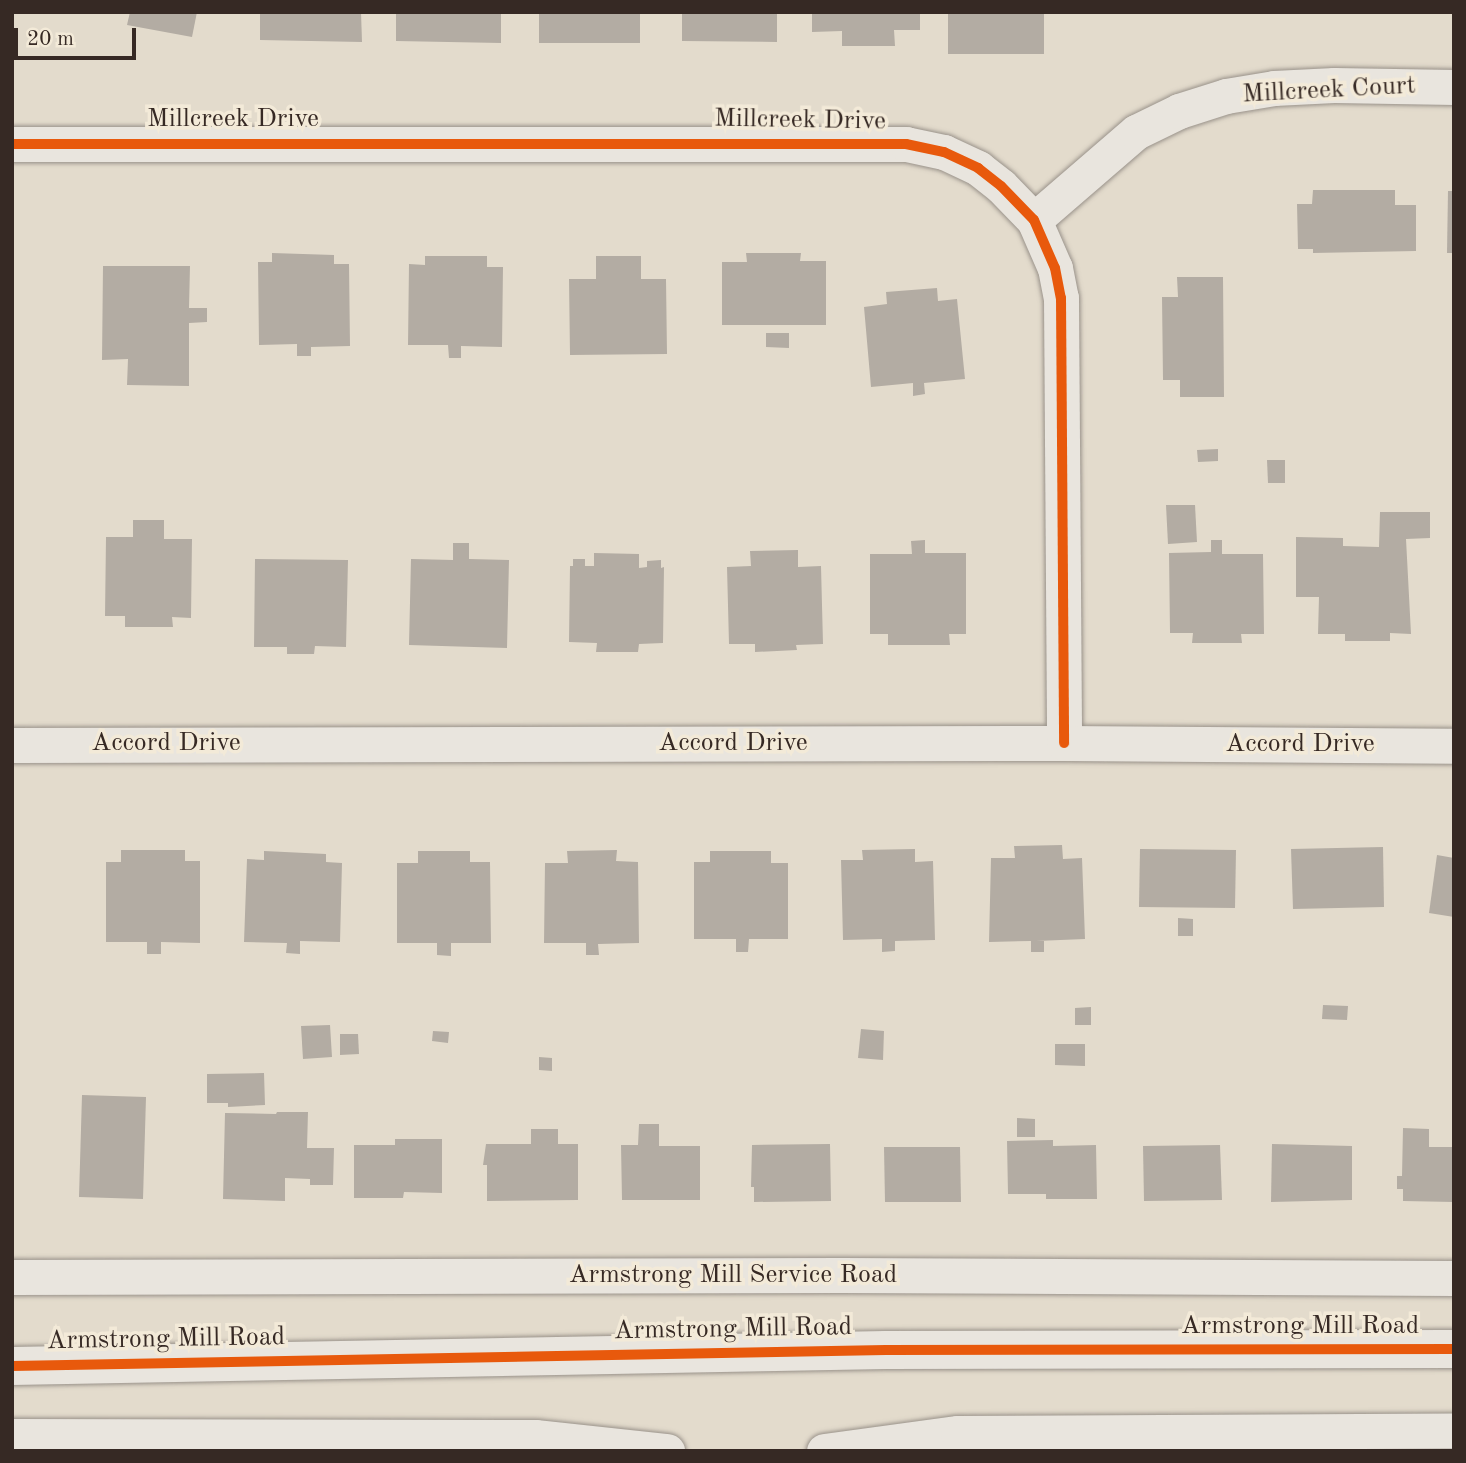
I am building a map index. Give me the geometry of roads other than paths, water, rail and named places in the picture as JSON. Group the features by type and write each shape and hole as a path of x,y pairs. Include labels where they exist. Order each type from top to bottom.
{"main road":[{"name":"Armstrong Mill Road","path":"12,1366 886,1350 1454,1349"}],"street":[{"name":"Millcreek Court","path":"1034,220 1136,132 1179,111 1226,96 1273,88 1334,85 1454,87"},
{"name":"Millcreek Drive","path":"12,144 906,145 944,152 978,168 1001,186 1034,220 1055,268 1061,298 1064,743"},
{"name":"Accord Drive","path":"12,745 1064,743 1454,746"},
{"name":"Armstrong Mill Service Road","path":"12,1277 841,1275 1454,1278"},
{"path":"824,1451 958,1433 1454,1430"},
{"path":"12,1436 535,1437 667,1451"}]}
